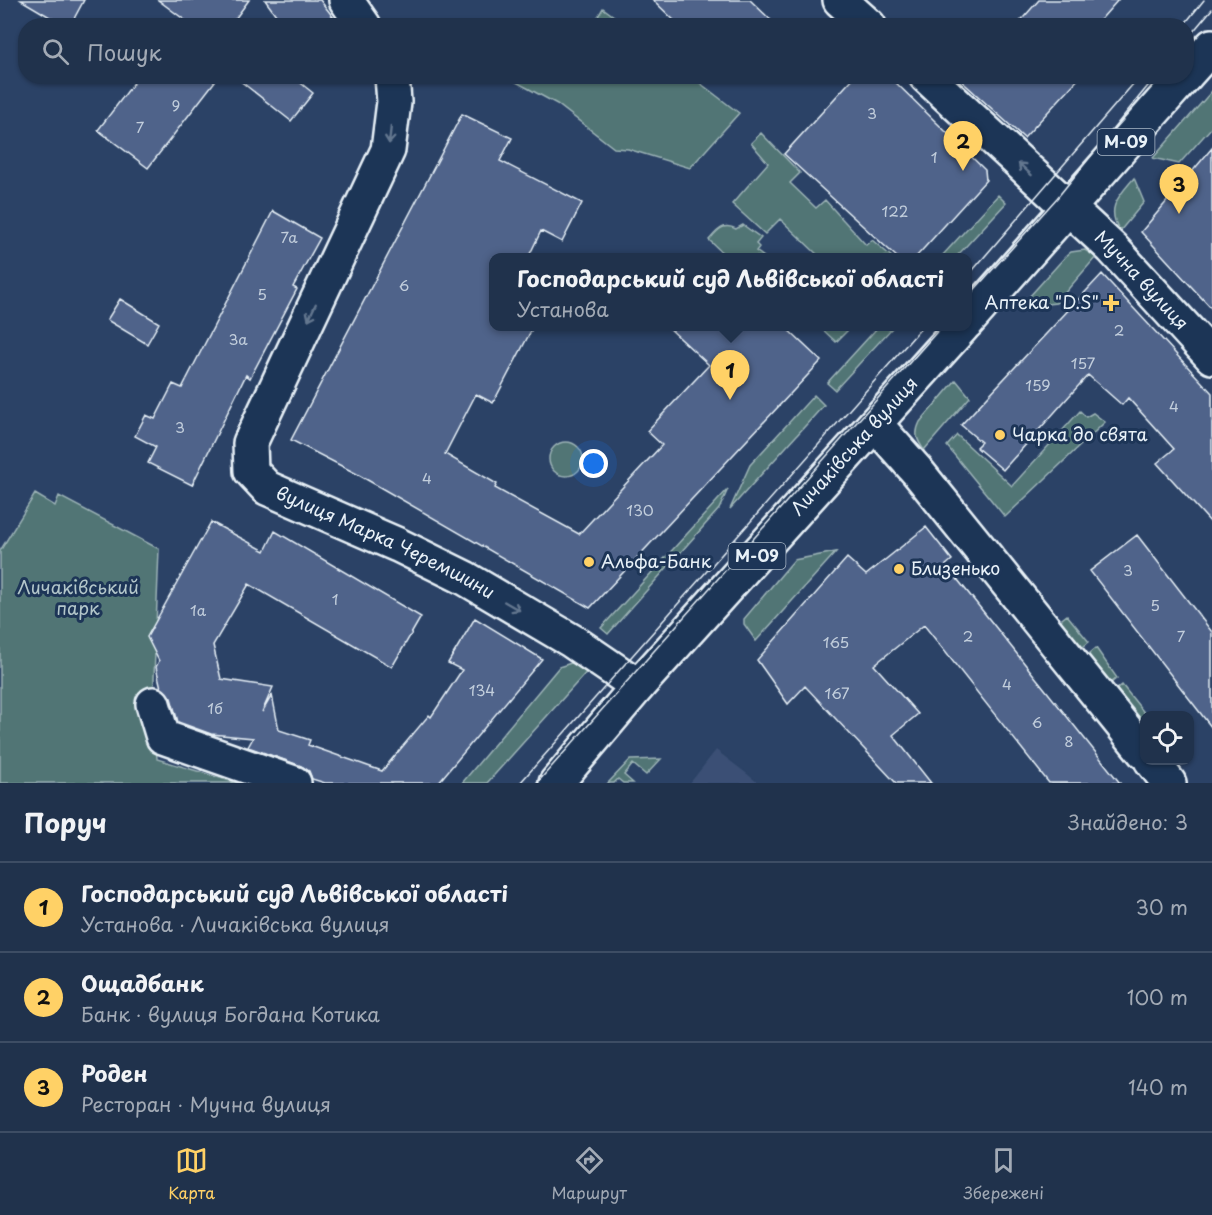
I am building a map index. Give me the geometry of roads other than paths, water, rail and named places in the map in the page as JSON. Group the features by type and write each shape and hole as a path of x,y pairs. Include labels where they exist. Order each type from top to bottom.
{"street":[{"path":"346,0 358,18"},
{"path":"840,0 860,18"},
{"name":"М-09","path":"1194,67 1212,46"},
{"name":"вулиця Марка Черемшини","path":"393,84 394,102 388,150 250,442 251,471 267,488 398,545 465,578 572,641 638,686"},
{"name":"Мучна вулиця","path":"935,84 1112,248 1212,357"},
{"name":"М-09","path":"972,316 1179,84"},
{"name":"Личаківська вулиця","path":"562,780 638,686 959,331"},
{"path":"876,425 917,471 1140,747"},
{"path":"153,704 163,737 294,783"},
{"path":"1155,765 1169,783"}],"tram line":[{"path":"1189,18 1204,0"},
{"path":"1194,30 1212,9"},
{"path":"972,271 1133,84"},
{"path":"972,292 1057,198 1150,84"},
{"path":"520,783 919,331"},
{"path":"537,783 938,331"}],"place":[{"name":"Ощадбанк","path":"963,171"},
{"name":"Роден","path":"1179,214"},
{"name":"Аптека \"D.S\"","path":"1111,303"},
{"name":"Господарський суд Львівської області","path":"730,400"},
{"name":"Чарка до свята","path":"1000,435"},
{"name":"Альфа-Банк","path":"589,562"},
{"name":"Близенько","path":"899,569"}],"park label":[{"name":"Личаківський парк","path":"78,598"}]}
